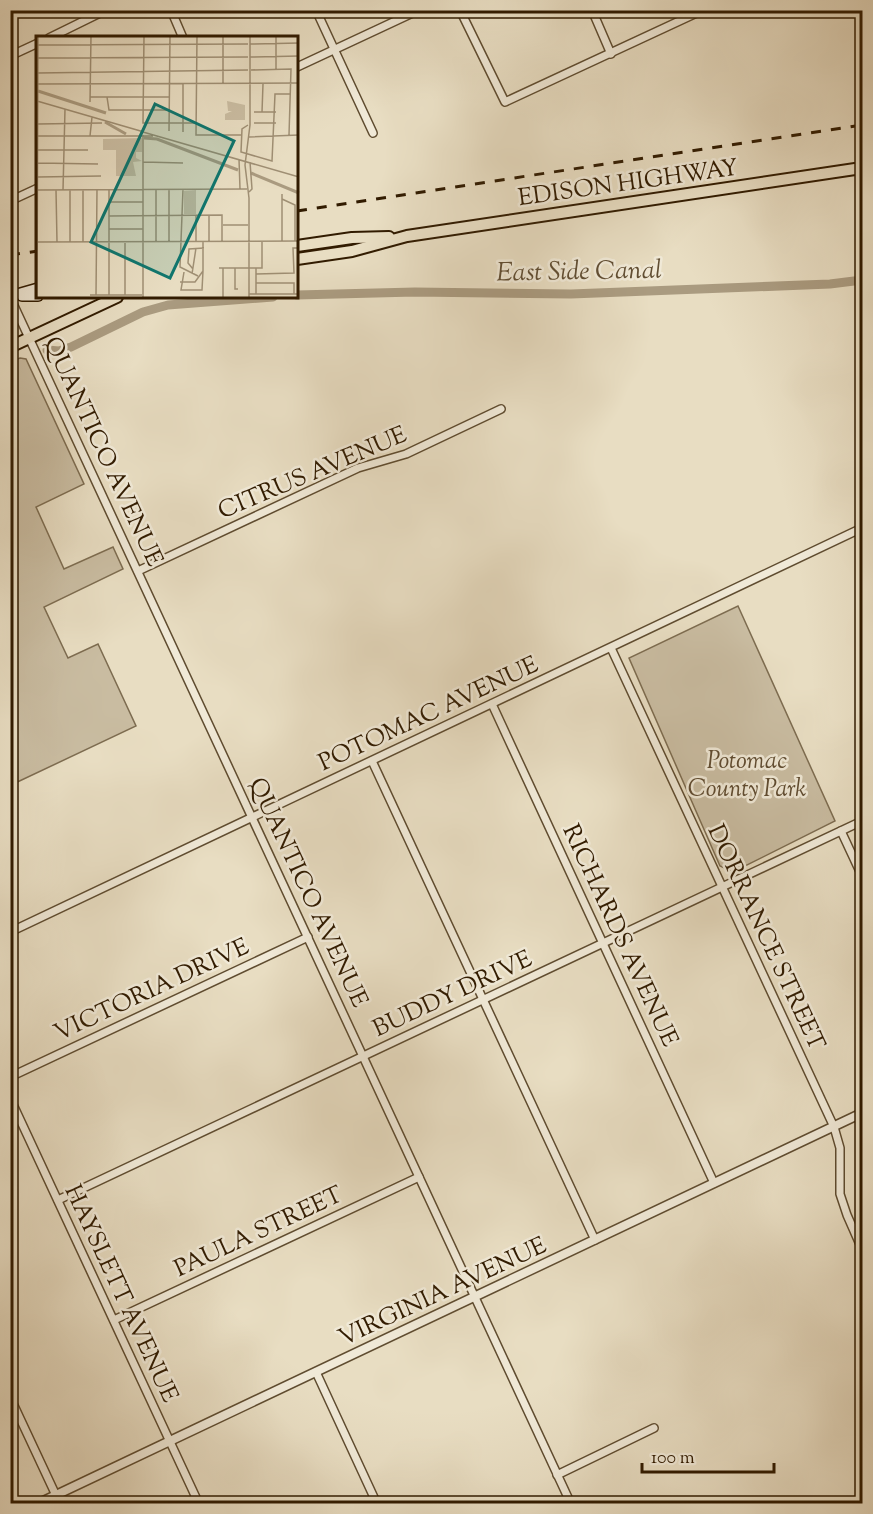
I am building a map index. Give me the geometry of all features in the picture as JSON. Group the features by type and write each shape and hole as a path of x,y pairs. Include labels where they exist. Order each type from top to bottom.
{"main road":[{"name":"EDISON HIGHWAY","path":"298,259 352,250 407,236 860,168"},
{"name":"EDISON HIGHWAY","path":"298,246 352,238 407,236"},
{"path":"10,296 36,289"},
{"path":"10,296 36,296"},
{"path":"10,347 115,298"}],"street":[{"path":"53,36 106,10"},
{"path":"171,10 182,36"},
{"path":"316,10 373,133"},
{"path":"298,67 418,10"},
{"path":"460,10 506,102 703,10"},
{"path":"592,10 611,54"},
{"path":"10,56 36,44"},
{"path":"10,201 36,189"},
{"name":"QUANTICO AVENUE","path":"10,296 571,1503"},
{"name":"CITRUS AVENUE","path":"138,571 358,468 406,454 501,409"},
{"name":"POTOMAC AVENUE","path":"10,932 862,528"},
{"name":"DORRANCE STREET","path":"611,648 834,1127 840,1148 840,1194 862,1250"},
{"name":"RICHARDS AVENUE","path":"492,704 714,1183"},
{"path":"372,761 595,1240"},
{"name":"BUDDY DRIVE","path":"58,1200 862,821"},
{"path":"841,831 862,876"},
{"name":"VICTORIA DRIVE","path":"10,1077 308,937"},
{"name":"HAYSLETT AVENUE","path":"10,1098 199,1503"},
{"name":"VIRGINIA AVENUE","path":"37,1503 58,1499 170,1441 862,1113"},
{"name":"PAULA STREET","path":"114,1320 419,1177"},
{"path":"316,1372 377,1503"},
{"path":"10,1397 58,1499"},
{"path":"557,1474 654,1428"}],"green space":[{"path":"20,358 26,359 84,484 36,507 64,569 113,547 123,569 44,607 68,658 98,644 136,726 11,785 10,362"},
{"name":"Potomac County Park","path":"738,606 835,821 733,872 720,866 629,658"}],"waterway":[{"name":"East Side Canal","path":"298,295 415,292 571,294 830,284 862,280"},
{"name":"East Side Canal","path":"47,350 59,351 71,347 143,312 168,305 260,298"}],"railway":[{"path":"298,211 862,125"},
{"path":"10,255 36,251"}]}
